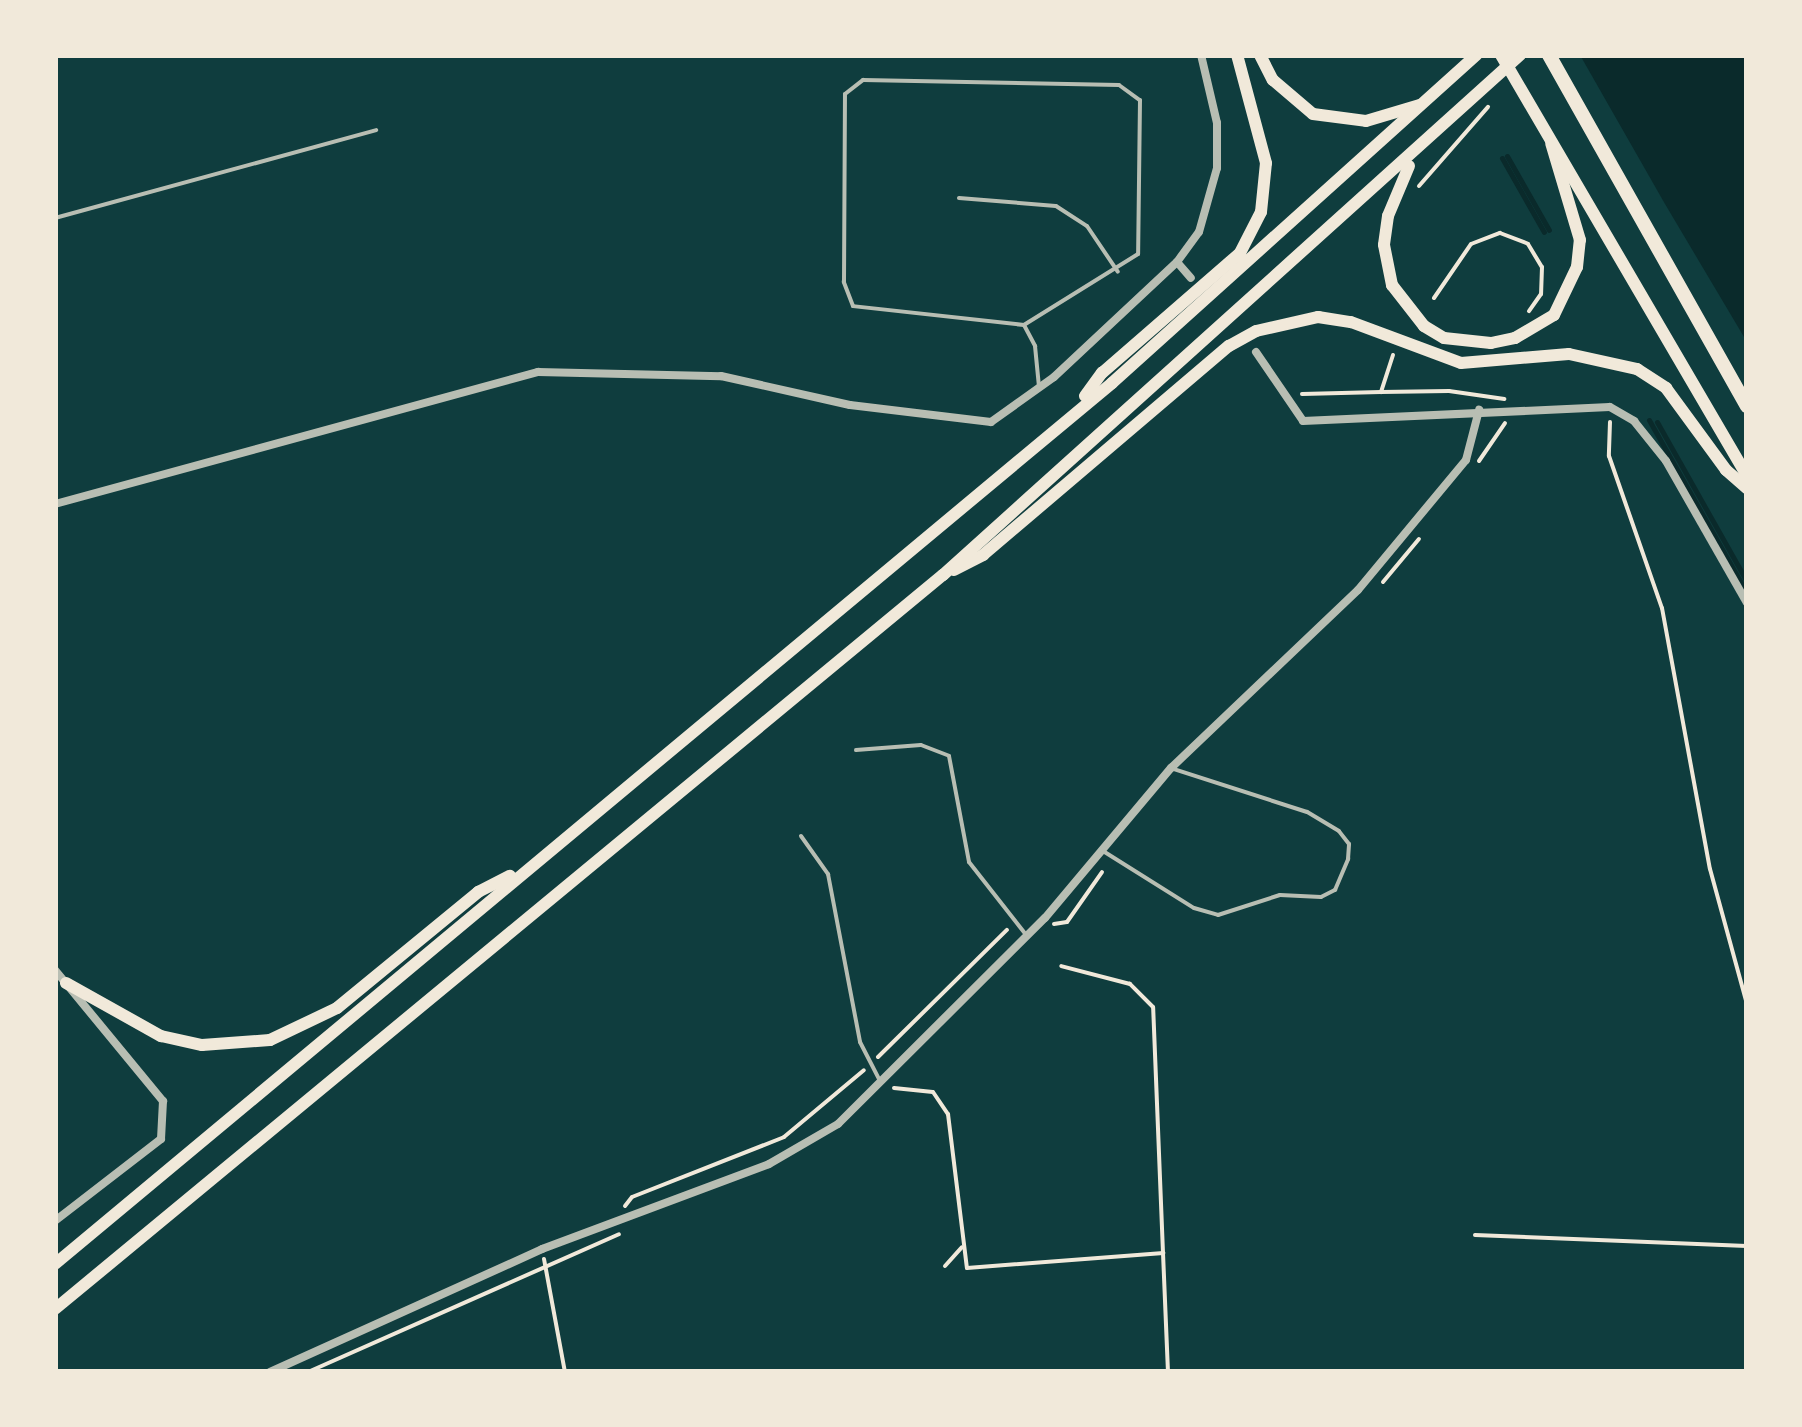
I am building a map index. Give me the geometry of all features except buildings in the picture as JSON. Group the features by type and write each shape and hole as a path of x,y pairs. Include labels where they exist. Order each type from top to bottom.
{"highway":[{"path":"1077,406 1102,373 1240,252 1261,212 1266,163 1238,55"},
{"path":"1260,55 1273,80 1313,114 1366,121 1427,102"},
{"path":"55,1264 490,902 516,873 1077,406 1476,55"},
{"path":"1501,55 1551,143 1578,178 1747,476"},
{"path":"55,1309 943,576 1414,155 1520,55"},
{"path":"1549,55 1747,406"},
{"path":"1414,155 1388,216 1384,244 1392,285 1424,326 1444,338 1492,342 1515,338 1554,315 1576,266 1580,240 1551,143"},
{"path":"943,576 983,555 1229,346 1256,331 1318,318 1366,327 1460,363 1569,354 1637,368 1666,388 1726,470 1747,488"},
{"path":"66,983 161,1036 202,1045 270,1040 337,1008 478,892 516,873"}],"street":[{"path":"55,504 538,372 721,376 850,405 990,422 1040,387 1177,262 1199,232 1216,168 1216,123 1201,55"},
{"path":"1177,262 1191,278"},
{"path":"1256,352 1303,421 1610,407 1634,421 1666,461 1747,603"},
{"path":"270,1372 542,1249 804,1147 881,1080 1027,936 1172,768 1358,590 1466,460 1479,410"},
{"path":"55,970 146,1072 163,1101 161,1139 55,1220"}],"lane":[{"path":"862,80 1119,84 1140,100 1138,254 1118,272 1024,326 853,306 844,282 846,94 862,80"},
{"path":"55,218 264,166 376,130"},
{"path":"959,198 1056,206 1087,226 1118,272"},
{"path":"1024,326 1035,346 1040,387"},
{"path":"856,750 921,745 949,756 968,862 1027,936"},
{"path":"1099,848 1194,908 1218,915 1280,895 1321,897 1335,890 1348,859 1348,844 1339,830 1307,812 1172,768"},
{"path":"801,836 828,874 860,1042 881,1080"}],"path":[{"path":"1415,192 1470,124"},
{"path":"1434,298 1471,244 1500,233 1528,244 1542,267 1542,294 1525,314"},
{"path":"1381,392 1392,355"},
{"path":"1293,384 1304,397 1381,392 1504,398"},
{"path":"1610,407 1610,456 1662,608 1710,869 1747,1004"},
{"path":"875,1060 1015,922"},
{"path":"1061,966 1130,984 1152,1007 1168,1372"},
{"path":"625,1205 632,1197 784,1136 861,1073"},
{"path":"881,1080 896,1089 933,1092 944,1105 958,1162 962,1247 967,1268 1163,1254"},
{"path":"308,1372 614,1240 620,1230"},
{"path":"1475,1234 1747,1246"},
{"path":"945,1266 962,1247"},
{"path":"542,1249 565,1372"}],"water":[{"path":"1580,55 1747,55 1747,342 1665,204"}],"waterway":[{"path":"1507,156 1549,230"},
{"path":"1502,158 1544,232"},
{"path":"1649,420 1747,593"},
{"path":"1657,422 1747,582"}]}
